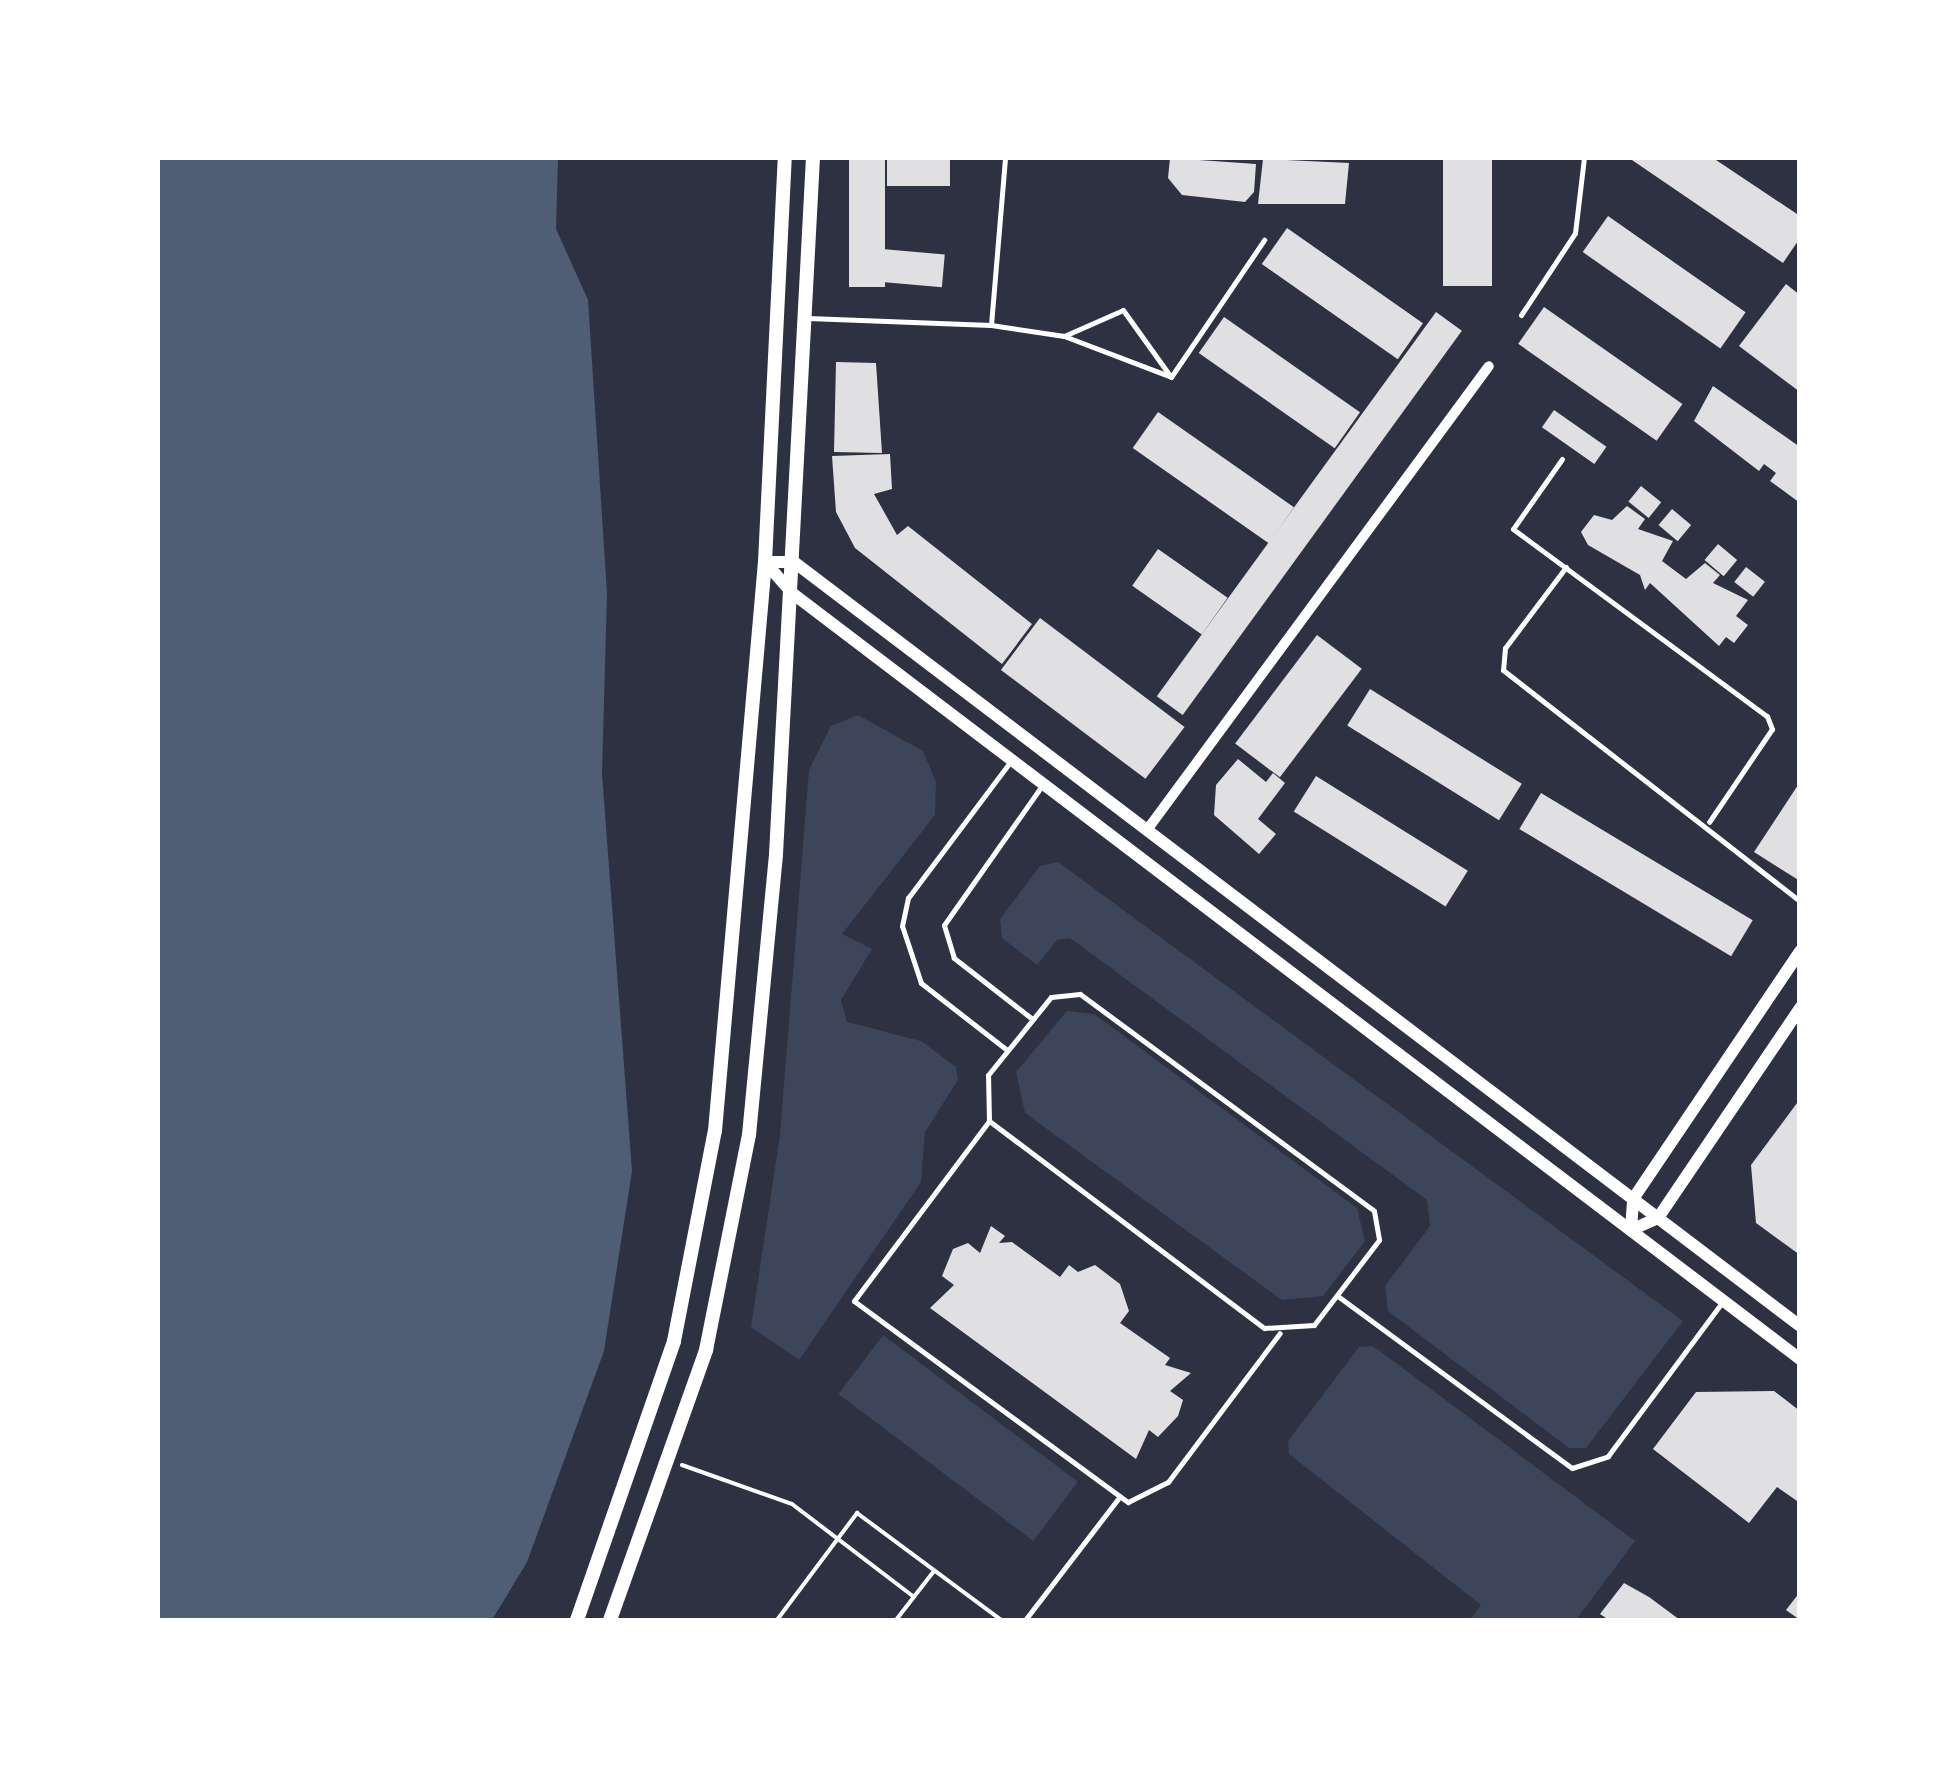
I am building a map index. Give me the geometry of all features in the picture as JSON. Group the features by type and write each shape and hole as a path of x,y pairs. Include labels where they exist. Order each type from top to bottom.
{"main road":[{"path":"577,1620 674,1341 715,1131 765,562 784,158"},
{"path":"610,1620 706,1350 749,1135 792,594 813,158"}],"street":[{"path":"1146,830 1489,366"},
{"path":"765,562 794,562 1800,1326"},
{"path":"765,562 792,594 1800,1359"},
{"path":"1631,1230 1633,1199 1800,950"},
{"path":"1631,1230 1658,1218 1800,1008"}],"lane":[{"path":"991,324 1006,158"},
{"path":"1521,315 1576,233 1584,158"},
{"path":"1171,377 1264,240"},
{"path":"1064,336 1123,310 1171,377"},
{"path":"805,318 991,324 1064,336 1171,377"},
{"path":"1562,459 1513,529 1766,716 1769,742 1708,822"},
{"path":"1566,568 1505,648 1503,670 1708,822 1800,901"},
{"path":"1006,1050 921,983 902,926 923,875 1012,759"},
{"path":"1031,1018 954,958 944,924 1043,784"},
{"path":"990,1121 854,1302 1128,1502 1168,1482 1280,1333 1314,1326 1339,1297 1378,1240 1362,1197 1080,994 1051,997 1006,1050 982,1089 990,1121 1280,1333"},
{"path":"1339,1297 1572,1468 1608,1456 1724,1301"},
{"path":"1026,1620 1120,1496"}],"path":[{"path":"668,1460 792,1504 914,1597"},
{"path":"777,1620 858,1513 1001,1620"},
{"path":"896,1620 934,1570"}],"shaded area":[{"path":"158,158 558,158 556,229 588,300 607,593 602,774 632,1171 604,1351 527,1562 492,1620 158,1620"},
{"path":"858,715 923,751 936,782 935,815 842,934 872,949 841,1000 847,1022 921,1041 956,1067 958,1080 925,1132 921,1182 799,1360 751,1327 780,1135 809,770 831,726"},
{"path":"1058,862 1683,1321 1586,1448 1569,1448 1388,1311 1385,1286 1430,1226 1427,1200 1070,938 1057,940 1037,965 1002,938 1000,919 1040,866"},
{"path":"1067,1011 1094,1014 1357,1208 1365,1241 1323,1296 1282,1300 1025,1113 1016,1072"},
{"path":"883,1335 1078,1482 1033,1541 838,1394"},
{"path":"1373,1346 1635,1541 1576,1620 1470,1620 1481,1605 1289,1454 1288,1441 1359,1347"}],"building":[{"path":"849,158 885,158 885,287 849,287"},
{"path":"887,158 950,158 950,186 887,186"},
{"path":"1170,158 1256,164 1254,192 1245,202 1182,195 1168,178"},
{"path":"1443,158 1492,158 1492,286 1443,286"},
{"path":"1629,158 1713,158 1800,216 1800,238 1783,263"},
{"path":"1263,159 1349,163 1345,204 1258,204"},
{"path":"1608,216 1746,312 1720,348 1583,252"},
{"path":"1287,228 1423,323 1398,359 1262,264"},
{"path":"882,249 945,254 942,287 879,282"},
{"path":"1786,284 1800,295 1800,392 1739,346"},
{"path":"1544,307 1682,404 1657,441 1518,344"},
{"path":"1436,312 1462,331 1183,715 1157,696"},
{"path":"1224,317 1360,412 1335,448 1199,353"},
{"path":"836,362 876,363 882,453 834,452"},
{"path":"1713,386 1800,447 1800,503 1770,481 1776,473 1764,464 1759,471 1694,421"},
{"path":"1554,410 1606,447 1594,464 1542,427"},
{"path":"1158,412 1294,507 1269,543 1133,448"},
{"path":"890,454 892,489 874,494 897,535 908,526 1032,624 1002,664 855,548 836,512 832,456"},
{"path":"1641,486 1661,502 1649,518 1628,502"},
{"path":"1627,506 1645,519 1638,529 1673,541 1662,561 1686,579 1705,563 1720,575 1713,583 1748,600 1736,616 1748,625 1734,643 1726,637 1719,646 1650,583 1645,590 1640,575 1588,545 1581,532 1594,515 1612,520"},
{"path":"1672,509 1691,525 1678,541 1659,525"},
{"path":"1718,544 1737,560 1724,576 1705,560"},
{"path":"1158,549 1228,598 1202,635 1132,586"},
{"path":"1746,567 1765,582 1753,597 1734,582"},
{"path":"1040,618 1185,727 1145,779 1001,670"},
{"path":"1317,635 1362,669 1280,777 1235,744"},
{"path":"1370,689 1522,784 1499,820 1347,725"},
{"path":"1238,759 1266,782 1273,773 1285,783 1258,819 1276,834 1259,854 1214,815 1216,785"},
{"path":"1316,776 1468,871 1446,906 1294,812"},
{"path":"1800,782 1800,881 1754,852"},
{"path":"1541,793 1753,920 1731,956 1519,829"},
{"path":"1800,1099 1800,1255 1756,1223 1751,1165"},
{"path":"991,1226 1005,1236 999,1243 1012,1242 1060,1277 1069,1265 1078,1272 1095,1265 1120,1284 1129,1311 1120,1323 1170,1358 1165,1365 1191,1373 1170,1391 1183,1400 1178,1416 1158,1437 1149,1430 1136,1459 930,1308 954,1285 942,1276 953,1249 968,1243 980,1253"},
{"path":"1774,1391 1800,1411 1800,1503 1777,1487 1749,1523 1653,1449 1696,1392"},
{"path":"1624,1583 1680,1620 1609,1620 1600,1614"},
{"path":"1800,1592 1800,1620 1786,1610"}]}
